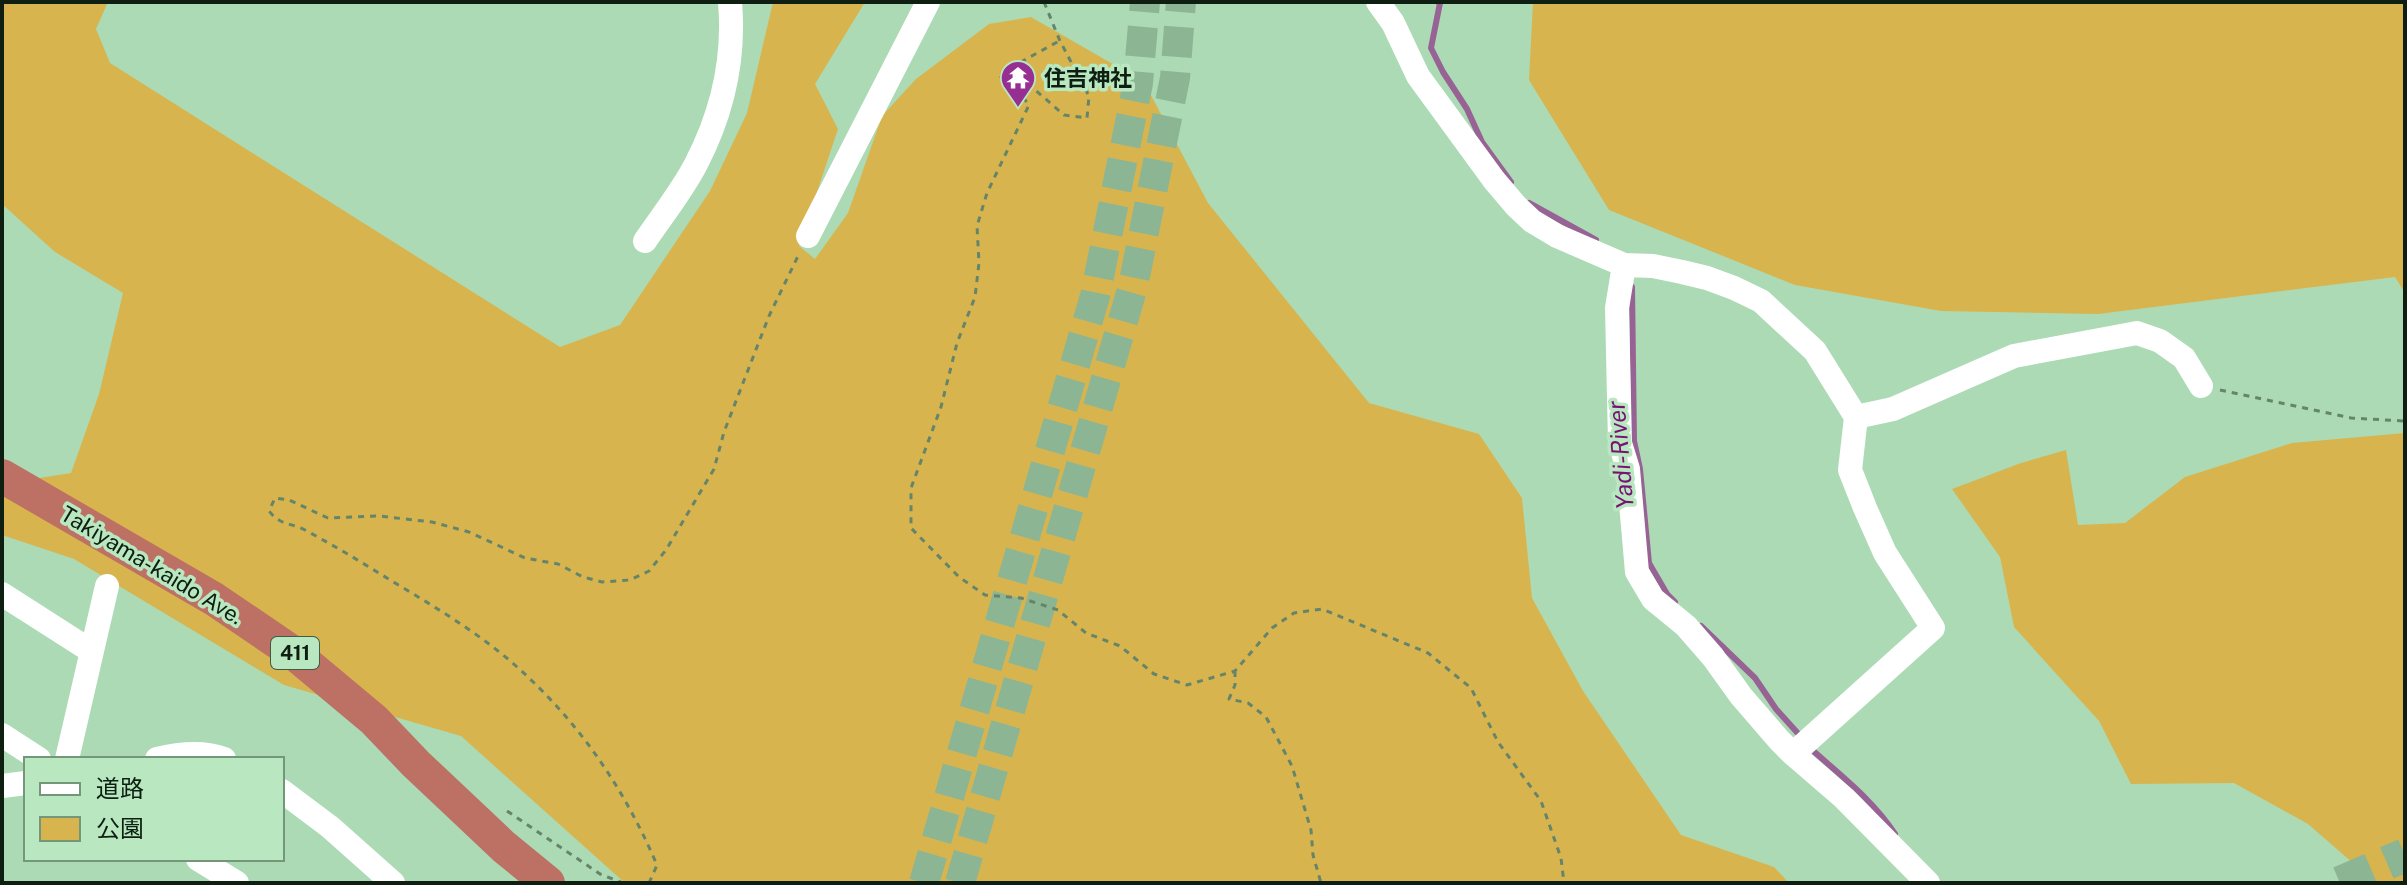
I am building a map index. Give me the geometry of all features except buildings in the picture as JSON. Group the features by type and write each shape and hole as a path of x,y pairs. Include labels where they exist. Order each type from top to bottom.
{"highway":[{"name":"Takiyama-kaido Ave.","path":"2,476 214,599 295,654 374,720 504,847 548,883"}],"street":[{"path":"645,241 695,166 712,129 726,83 733,35 730,2"},
{"path":"808,236 928,2"},
{"path":"1378,2 1393,23 1418,76 1516,206 1532,221 1557,236 1624,265 1653,266 1707,278 1761,301 1815,351 1856,417 1850,470 1885,553 1933,628 1793,754"},
{"path":"1624,265 1617,308 1620,443 1628,469 1637,572 1653,599 1686,626 1741,696 1793,754 1844,798 1928,883"},
{"path":"1856,417 1893,409 2014,356 2137,333 2160,341 2184,358 2201,386"},
{"path":"67,757 107,586"},
{"path":"2,594 91,651"},
{"path":"2,735 36,757"},
{"path":"166,757 195,754 212,757"},
{"path":"2,786 24,783"},
{"path":"284,792 330,827 393,883"},
{"path":"201,861 237,883"}],"path":[{"path":"1010,68 1064,115 1087,118 1089,96 1060,41 1044,2"},
{"path":"1060,41 1010,68 1001,77 1029,105 987,193 977,226 979,263 975,297 957,343 941,407 911,488 911,528 959,577 985,595 1021,598 1058,610 1086,633 1120,646 1154,674 1187,685 1235,671 1272,628 1294,613 1322,609 1428,653 1471,688 1498,742 1541,801 1561,858 1564,883"},
{"path":"649,883 657,865 612,776 569,720 516,666 469,631 365,564 296,526 279,522 269,511 275,498 289,500 328,518 379,516 432,522 469,532 525,558 558,564 583,577 602,582 630,580 649,571 666,550 714,469 724,432 769,316 808,236"},
{"path":"2201,386 2351,418 2405,421"},
{"path":"1235,671 1235,685 1229,699 1248,703 1266,717 1292,766 1311,830 1313,855 1321,883"},
{"path":"600,874 623,883"}],"green space":[{"path":"2,2 108,2 96,29 110,63 560,347 620,325 710,191 747,113 773,2 865,2 815,84 838,129 799,246 815,259 848,213 882,116 916,79 989,24 1031,17 1144,82 1208,203 1369,403 1479,434 1522,498 1532,598 1583,691 1681,835 1774,867 1789,883 625,883 461,736 284,685 74,559 2,535 2,484 71,473 99,394 123,293 55,252 2,204"},
{"path":"1533,2 2405,2 2405,293 2395,277 2098,314 1941,311 1795,285 1609,210 1529,80"},
{"path":"2405,433 2405,883 2376,883 2308,824 2234,783 2131,784 2099,721 2014,627 2000,557 1952,489 2066,450 2078,525 2125,523 2185,477 2292,443"}],"waterway":[{"name":"Yadi-River","path":"1438,2 1431,48 1467,109 1482,142 1511,182"},
{"name":"Yadi-River","path":"1529,203 1596,240"},
{"name":"Yadi-River","path":"1632,287 1634,441 1640,469 1649,563 1675,602"},
{"name":"Yadi-River","path":"1701,626 1755,678 1776,709 1803,739"},
{"name":"Yadi-River","path":"1810,748 1866,799 1895,834"}],"tunnel":[{"path":"924,883 1095,296 1138,83 1145,2"},
{"path":"960,883 1133,286 1175,78 1181,2"},
{"path":"2340,883 2405,855"}],"place":[{"name":"住吉神社","path":"1018,109"}]}
